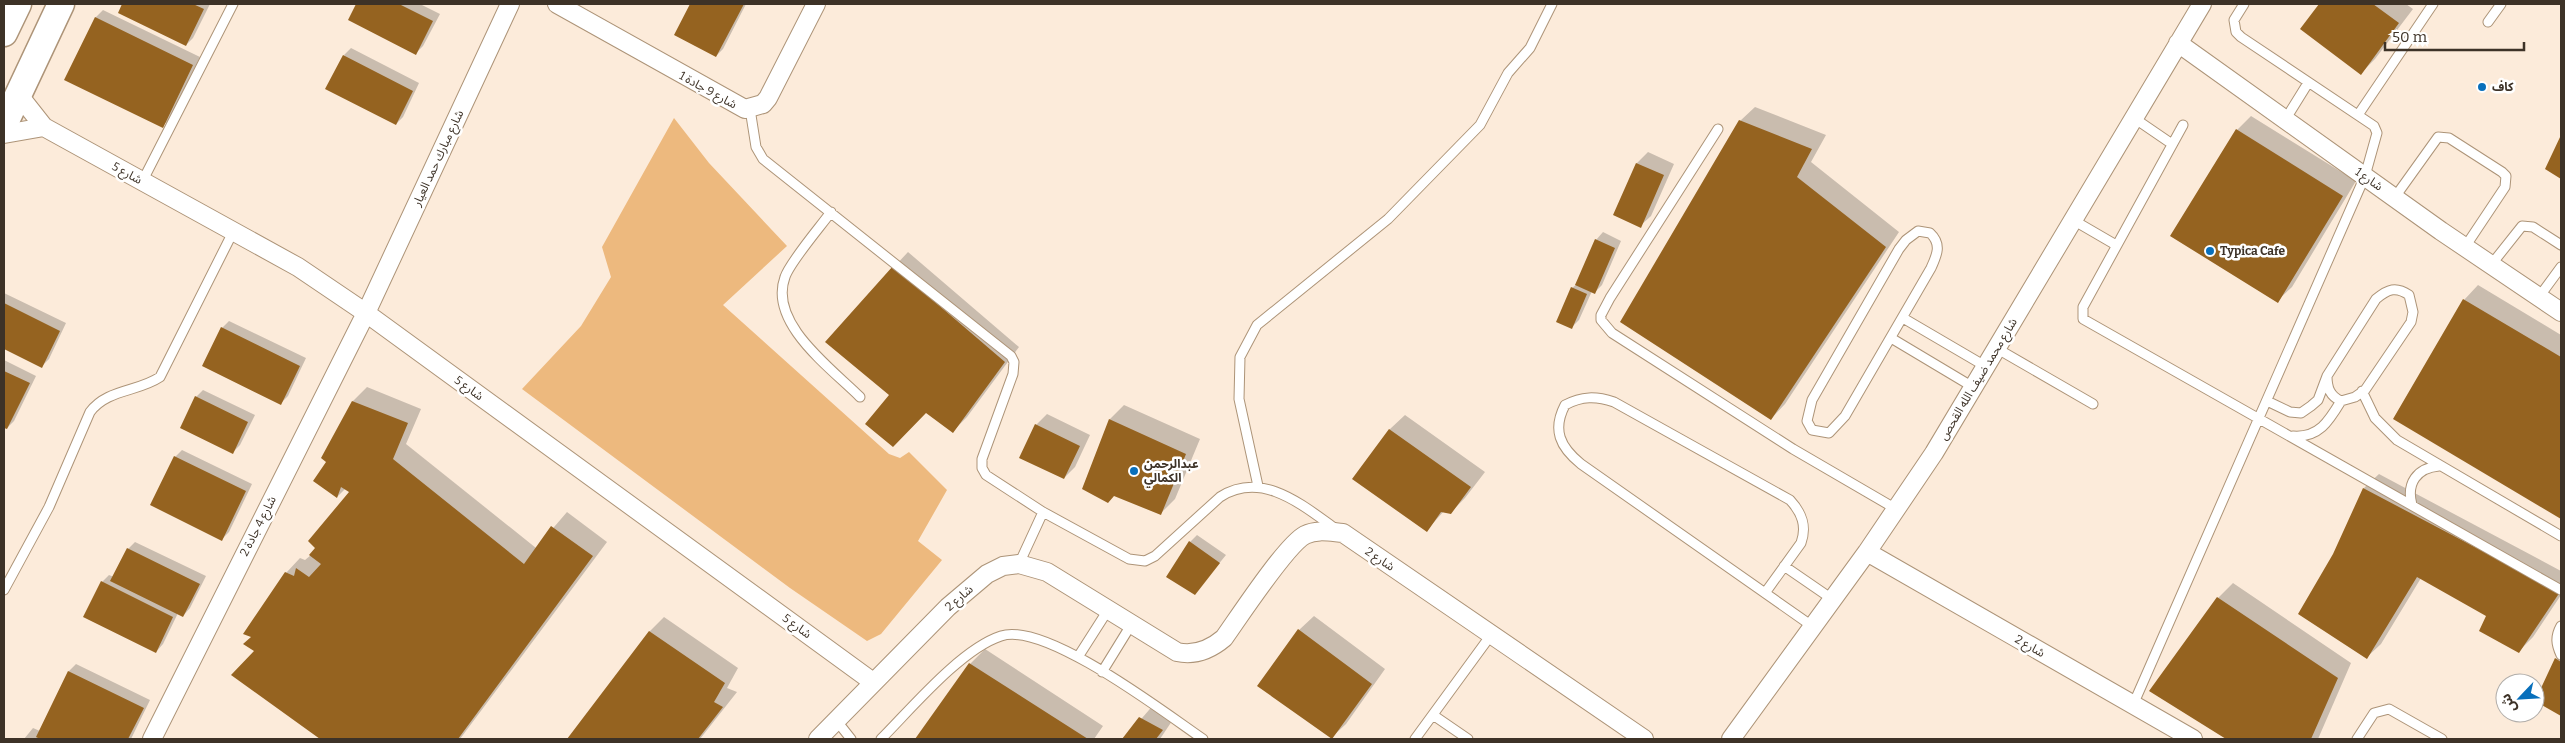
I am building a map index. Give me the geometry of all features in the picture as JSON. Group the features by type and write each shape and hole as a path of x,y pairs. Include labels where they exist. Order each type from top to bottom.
{"street":[{"path":"4,33 18,4"},
{"path":"4,125 61,4"},
{"name":"شارع مبارك حمد العيار","path":"366,312 510,4"},
{"name":"شارع 9 جادة 1","path":"557,4 740,108 750,109 763,104 768,98 816,4"},
{"name":"شارع محمد ضيف الله القحص","path":"1731,739 1867,552 1934,453 2202,4"},
{"name":"شارع 1","path":"2178,43 2491,265 2561,312"},
{"name":"شارع 5","path":"18,94 44,127 298,267 366,312 874,682"},
{"path":"4,134 44,127"},
{"name":"شارع 4 جادة 2","path":"152,739 366,312"},
{"name":"شارع 2","path":"818,739 948,607 987,574 1003,566 1019,564 1047,572 1177,652 1192,654 1210,648 1224,638 1289,550 1303,536 1320,531 1343,533 1644,739"},
{"name":"شارع 2","path":"1867,552 2193,739"}],"lane":[{"path":"142,182 233,4"},
{"path":"1258,486 1239,399 1240,357 1258,325 1388,219 1473,132 1480,124 1508,73 1530,48 1552,4"},
{"path":"2133,705 2365,176 2377,133 2374,126 2241,37 2236,32 2234,20 2244,4"},
{"path":"2358,116 2433,4"},
{"path":"2488,22 2501,4"},
{"path":"2285,120 2308,83"},
{"path":"750,109 756,147 763,159 1011,356 1014,362 1013,374 982,459 982,468 986,475 1043,512 1129,559 1145,561 1155,556 1224,494 1244,487 1258,486 1277,491 1298,502 1343,533"},
{"path":"2134,118 2172,144"},
{"path":"2183,125 2083,307 2083,319 2561,590"},
{"path":"1718,129 1610,298 1601,320 1612,333 1694,386 1793,449 1896,509"},
{"path":"2395,197 2438,137 2449,138 2502,172 2506,176 2505,188 2466,247"},
{"path":"831,212 785,276 781,293 784,310 789,322 801,339 860,397"},
{"path":"2073,220 2116,245"},
{"path":"2491,265 2522,226 2533,227 2561,246"},
{"path":"1918,231 1925,231 1934,237 1938,249 1892,338 1839,424 1829,433 1812,430 1807,421 1812,400 1900,249 1912,235 1918,231"},
{"path":"4,590 49,507 90,412 97,402 107,396 150,384 160,377 233,232"},
{"path":"2539,297 2561,267"},
{"path":"2266,401 2290,412 2302,413 2318,400 2328,376 2376,299 2386,290 2401,290 2409,296 2413,305 2411,322 2362,391 2355,397 2341,401 2328,424 2317,432 2303,436 2288,435"},
{"path":"1903,318 1985,366"},
{"path":"1892,338 1973,387"},
{"path":"1996,348 2093,404"},
{"path":"2328,376 2327,387 2332,395 2341,401"},
{"path":"2362,391 2374,418 2397,440 2561,536"},
{"path":"1765,593 1804,534 1800,514 1790,500 1614,402 1600,397 1587,397 1565,405 1557,424 1561,441 1571,456 1765,593 1812,626"},
{"path":"2412,505 2409,495 2414,477 2421,471 2439,466"},
{"path":"1019,564 1043,512"},
{"path":"1784,566 1832,599"},
{"path":"1078,657 1108,610"},
{"path":"1102,672 1131,625"},
{"path":"2561,626 2556,637 2556,644 2561,655"},
{"path":"881,739 950,669 1002,635 1017,634 1043,640 1078,657 1203,739"},
{"path":"1415,739 1491,635"},
{"path":"2357,739 2374,713 2389,709 2442,739"},
{"path":"1433,715 1468,739"},
{"path":"836,720 851,739"}],"shaded area":[{"path":"674,118 709,163 787,246 723,305 889,454 900,458 909,452 947,490 918,541 942,560 881,634 867,641 790,588 522,389 581,326 611,277 602,247"}],"building":[{"path":"122,4 193,4 204,9 186,46 118,13"},
{"path":"356,4 399,4 433,21 416,55 348,20"},
{"path":"690,4 744,4 716,57 674,35"},
{"path":"2319,4 2373,4 2399,23 2361,75 2300,29"},
{"path":"95,17 193,65 163,128 64,80"},
{"path":"343,55 413,91 396,125 325,89"},
{"path":"1739,120 1812,149 1797,177 1886,247 1771,420 1620,322"},
{"path":"2236,129 2343,196 2278,303 2170,236"},
{"path":"2561,135 2561,179 2545,169"},
{"path":"1636,163 1664,175 1641,228 1613,215"},
{"path":"1595,239 1615,248 1595,294 1575,285"},
{"path":"893,266 1005,362 953,433 926,413 893,447 865,424 889,395 825,342"},
{"path":"1571,287 1587,294 1572,329 1556,322"},
{"path":"2463,299 2561,357 2561,519 2393,419"},
{"path":"4,303 60,331 42,368 4,349"},
{"path":"221,327 300,366 281,405 202,366"},
{"path":"4,371 30,383 7,429 4,428"},
{"path":"195,396 248,422 233,454 180,428"},
{"path":"352,401 408,423 393,459 524,564 551,526 593,556 458,739 320,739 231,675 254,651 243,644 251,637 243,634 285,572 294,576 296,568 309,577 321,564 309,555 315,548 308,541 349,492 341,487 337,498 313,481 326,462 321,458"},
{"name":"عبدالرحمن الكمالي","path":"1109,419 1186,454 1161,515 1114,496 1108,503 1082,489"},
{"path":"1035,424 1080,446 1064,479 1019,458"},
{"path":"1389,429 1471,487 1451,514 1441,512 1427,532 1352,479"},
{"path":"174,456 246,491 222,541 150,505"},
{"path":"2363,488 2560,592 2519,653 2479,631 2486,616 2417,577 2367,659 2298,614 2333,554"},
{"path":"1189,541 1220,563 1195,595 1166,577"},
{"path":"127,548 200,584 183,617 110,581"},
{"path":"101,581 173,617 156,653 83,617"},
{"path":"2217,597 2338,678 2311,739 2226,739 2149,691"},
{"path":"1298,629 1372,684 1332,739 1257,686"},
{"path":"649,631 725,683 714,702 723,707 698,739 567,739"},
{"path":"2555,658 2561,662 2561,716 2545,707 2545,680"},
{"path":"969,663 1088,739 915,739"},
{"path":"68,671 144,708 128,739 40,739 36,737"},
{"path":"1139,717 1163,730 1156,739 1122,739"}],"place":[{"name":"كاف","path":"2482,87"},
{"name":"Typica Cafe","path":"2210,251"},
{"name":"عبدالرحمن الكمالي","path":"1134,471"}]}
